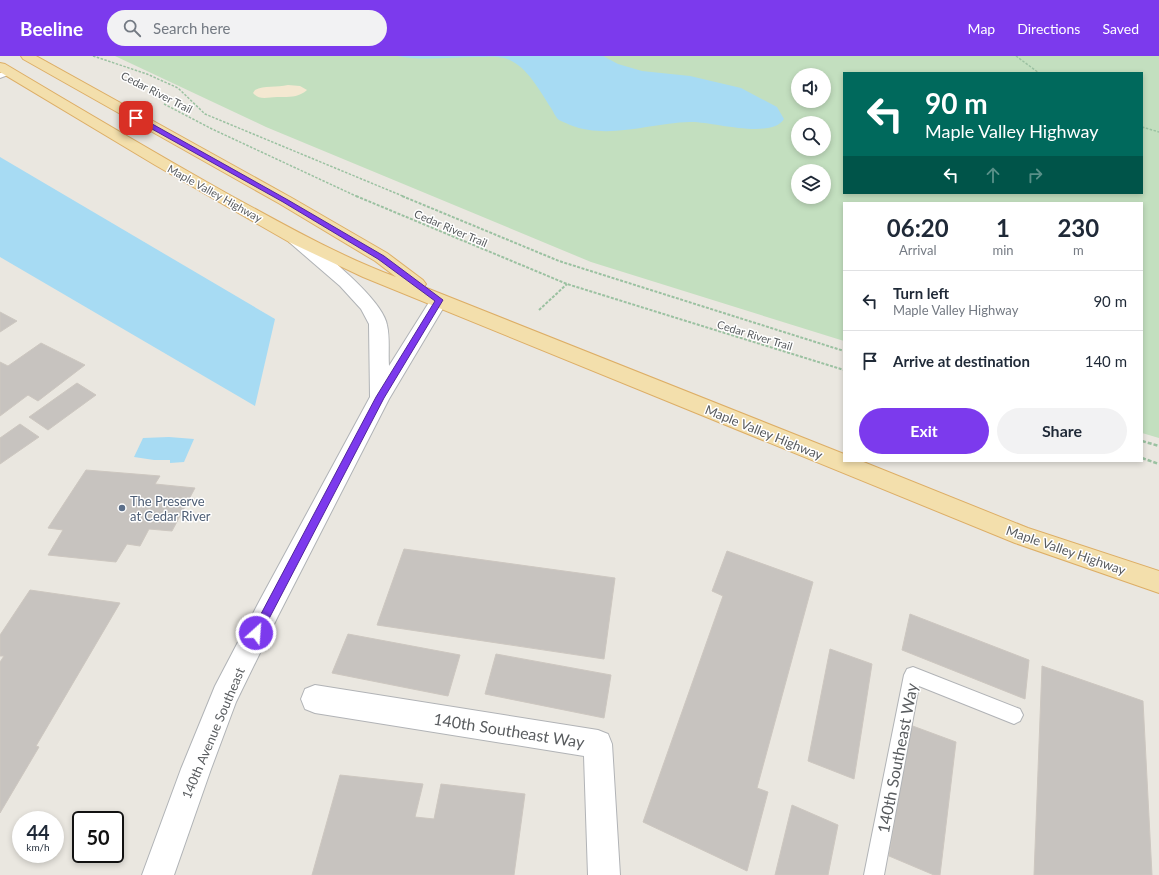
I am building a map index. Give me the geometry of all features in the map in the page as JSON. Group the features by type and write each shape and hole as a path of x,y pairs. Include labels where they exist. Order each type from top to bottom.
{"main road":[{"name":"Maple Valley Highway","path":"27,56 286,201 381,257 439,300"},
{"name":"Maple Valley Highway","path":"3,72 295,238 369,273 1023,536 1159,582"},
{"path":"295,238 346,282 368,306 379,327 380,397"},
{"name":"140th Avenue Southeast","path":"158,875 196,769 225,696 269,608 380,397 439,300"},
{"name":"140th Southeast Way","path":"315,699 598,744 604,875"}],"lane":[{"name":"140th Southeast Way","path":"874,875 913,675 1014,715"}],"path":[{"path":"93,56 147,74 178,88 205,114 559,261 843,351"},
{"path":"1016,56 1038,72"},
{"name":"Cedar River Trail","path":"157,101 378,206 567,284 843,370"},
{"path":"1143,127 1159,132"},
{"path":"539,310 567,284"},
{"path":"1143,441 1159,446"},
{"path":"1143,458 1159,464"}],"green space":[{"path":"115,56 1159,56 1159,438 1143,433 1143,202 843,202 843,341 591,262 266,127"}],"sand":[{"path":"288,85 300,86 307,90 304,93 289,97 261,98 253,93 259,88"}],"water":[{"path":"397,56 603,56 618,64 642,71 690,76 741,88 777,107 784,119 777,125 767,128 754,129 690,122 615,131 585,129 560,121 531,78 512,61 497,57 426,59"},
{"path":"0,157 275,319 255,406 0,257"},
{"path":"169,437 194,439 184,462 170,463 170,460 154,460 134,457 143,438"}],"building":[{"path":"0,312 17,321 0,332"},
{"path":"41,343 85,365 38,401 28,395 0,416 0,362 8,366"},
{"path":"77,383 96,395 48,430 29,417"},
{"path":"20,424 39,437 0,464 0,438"},
{"name":"The Preserve at Cedar River","path":"86,470 160,476 155,484 195,488 172,531 149,529 140,546 127,544 116,562 48,555 63,530 48,528"},
{"path":"404,549 615,578 604,659 377,625"},
{"path":"727,551 813,582 757,788 768,792 747,871 643,822 723,596 712,591"},
{"path":"30,590 120,603 36,746 39,747 0,813 0,662 4,656 0,656 0,635"},
{"path":"910,614 1029,660 1025,699 902,650"},
{"path":"348,634 460,655 448,696 332,673"},
{"path":"830,649 872,664 854,779 808,761"},
{"path":"496,654 611,675 604,718 485,694"},
{"path":"1042,666 1143,701 1152,875 1034,875"},
{"path":"910,725 956,742 940,875 934,875 889,856"},
{"path":"340,775 423,784 415,817 434,819 441,784 525,794 514,875 312,875"},
{"path":"792,805 838,825 828,875 775,875"}],"place":[{"name":"The Preserve at Cedar River","path":"122,508"}],"route":[{"path":"136,118 286,201 381,257 439,300 380,397 256,633"}]}
